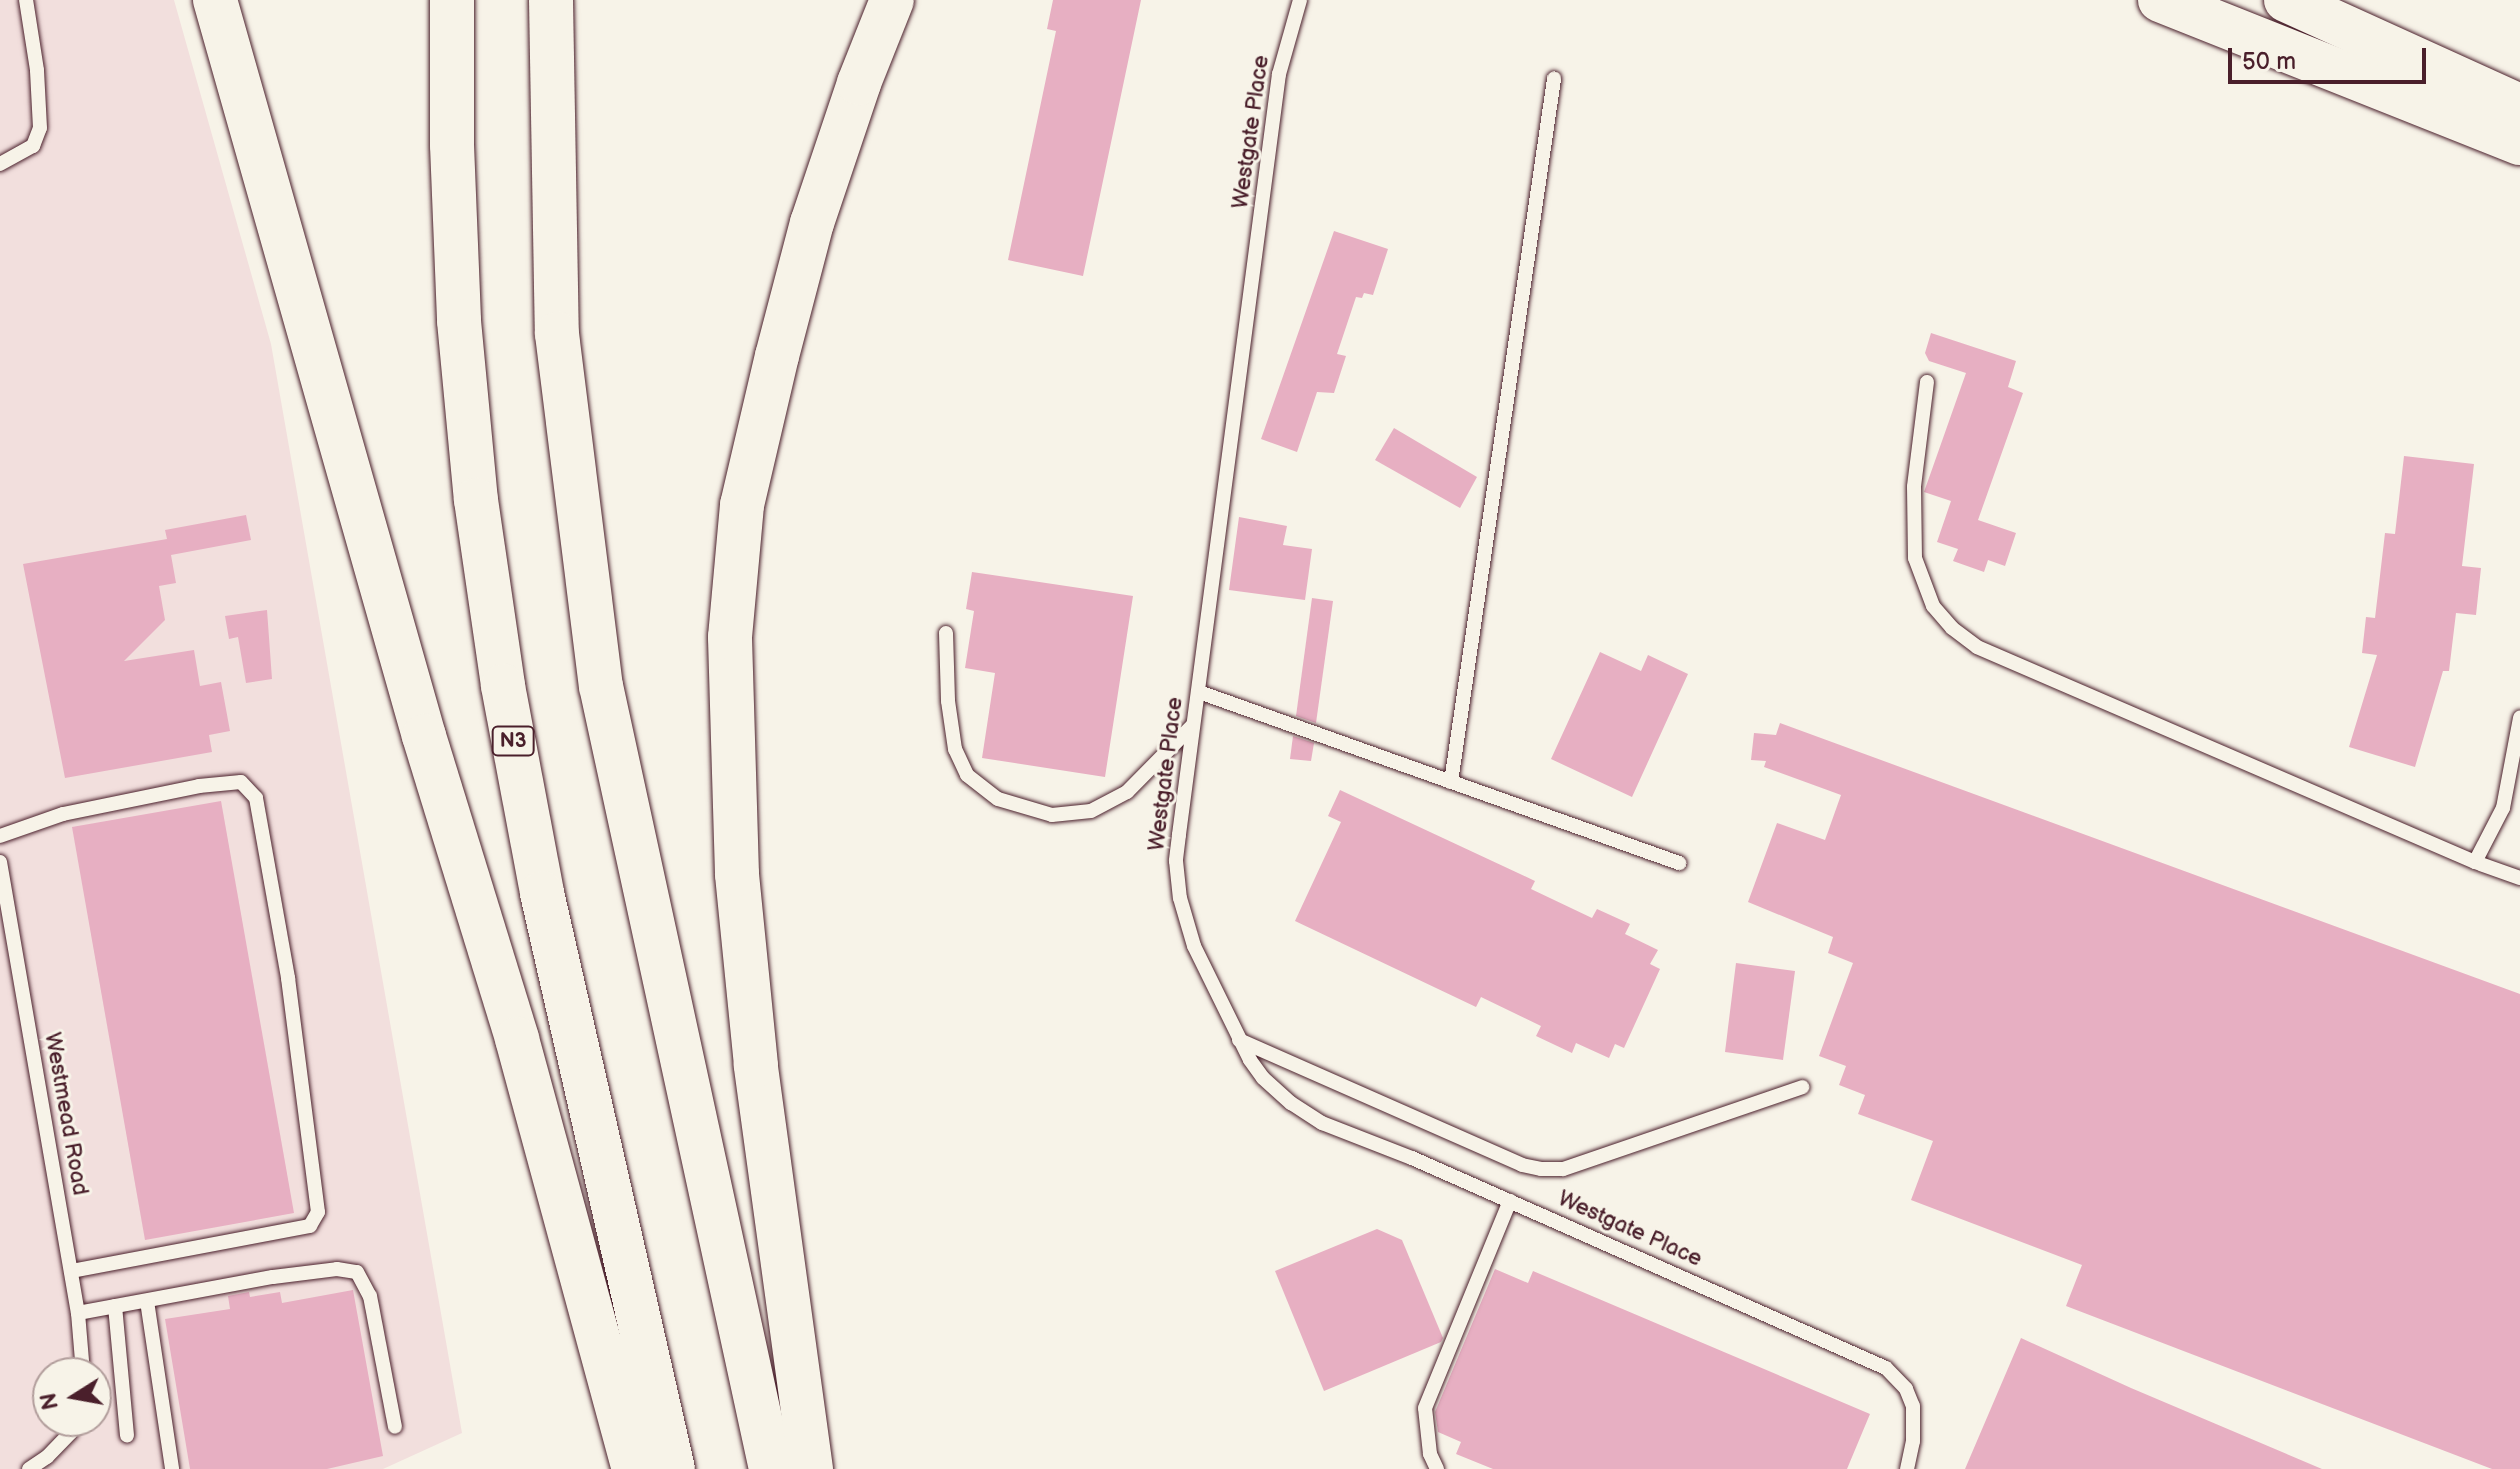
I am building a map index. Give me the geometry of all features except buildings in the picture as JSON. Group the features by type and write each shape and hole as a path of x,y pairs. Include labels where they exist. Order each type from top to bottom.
{"highway":[{"path":"215,0 424,736 517,1039 634,1469"},
{"name":"N3","path":"452,0 452,145 459,321 476,500 503,686 542,893 673,1469"},
{"path":"551,0 557,334 601,686 771,1469"},
{"path":"811,1469 756,1065 737,874 730,637 742,505 777,356 835,151 892,0"},
{"path":"2160,0 2520,143"},
{"path":"2286,0 2520,106"}],"lane":[{"path":"0,164 33,146 40,128 34,42 26,0"},
{"name":"Westgate Place","path":"1300,0 1279,74 1176,861 1180,898 1194,946 1239,1040 1263,1078 1291,1103 1322,1123 1510,1201 1886,1368 1906,1389 1913,1406 1913,1441 1907,1469"},
{"path":"1451,782 1554,79"},
{"path":"1927,382 1914,487 1914,546 1928,595 1952,628 1977,647 2475,862 2520,878"},
{"path":"946,633 948,701 955,749 967,775 998,799 1052,815 1091,811 1127,792 1193,725"},
{"path":"1199,692 1679,863"},
{"path":"2475,862 2503,808 2520,718"},
{"path":"0,836 63,814 199,786 241,782 256,798 288,978 318,1212 310,1226 71,1271"},
{"name":"Westmead Road","path":"0,862 78,1313 82,1357"},
{"path":"1239,1040 1522,1165 1541,1169 1563,1169 1802,1087"},
{"path":"1437,1469 1430,1454 1425,1408 1510,1201"},
{"path":"78,1313 273,1277 337,1269 357,1272 370,1296 395,1427"},
{"path":"147,1301 172,1469"},
{"path":"115,1306 127,1435"},
{"path":"29,1469 47,1457 66,1437"}],"shaded area":[{"path":"0,0 174,0 271,344 462,1433 383,1469 0,1469"}]}
